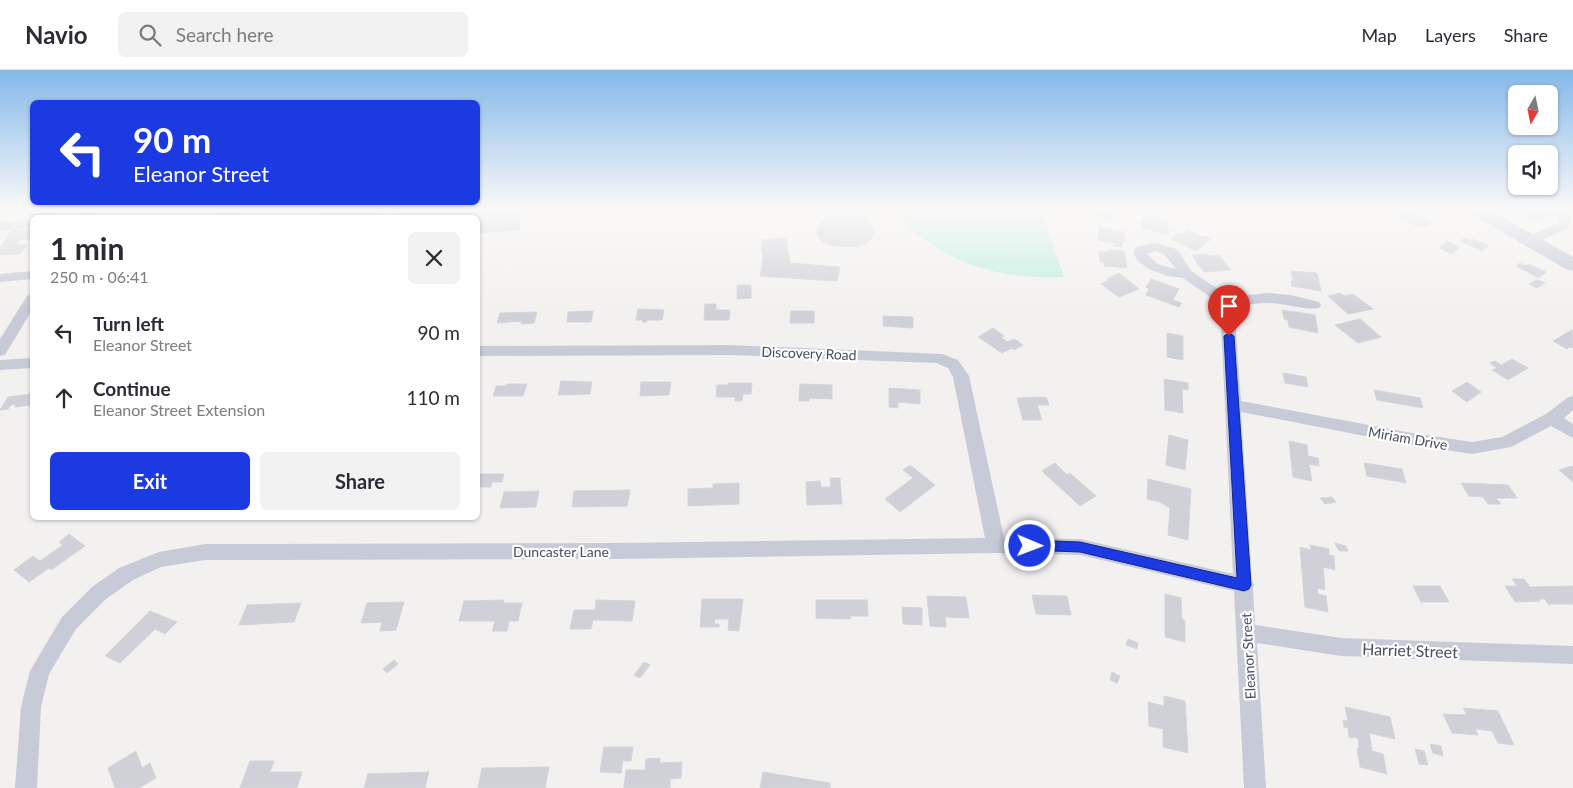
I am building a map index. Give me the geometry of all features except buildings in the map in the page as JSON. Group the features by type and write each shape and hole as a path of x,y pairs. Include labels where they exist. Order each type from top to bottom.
{"street":[{"path":"1535,244 1573,264"},
{"path":"0,278 30,274"},
{"path":"1186,274 1227,302 1266,298 1292,300 1314,305"},
{"path":"0,351 30,302"},
{"name":"Eleanor Street","path":"1227,302 1248,632 1255,788"},
{"name":"Discovery Road","path":"480,351 730,350 937,358 953,364 961,376 996,545"},
{"path":"0,365 30,363"},
{"name":"Miriam Drive","path":"1234,405 1406,438 1472,448 1505,443 1552,418 1573,402"},
{"path":"1552,418 1573,432"},
{"name":"Duncaster Lane","path":"26,788 31,707 40,671 69,623 99,593 126,574 159,560 205,552 617,551 996,545 1080,547 1244,585"},
{"name":"Harriet Street","path":"1248,632 1341,647 1573,654"}],"green space":[{"path":"930,244 1053,244 1064,277 1026,276 990,270 972,265"}],"route":[{"path":"1030,546 1080,547 1244,585 1229,336"}]}
